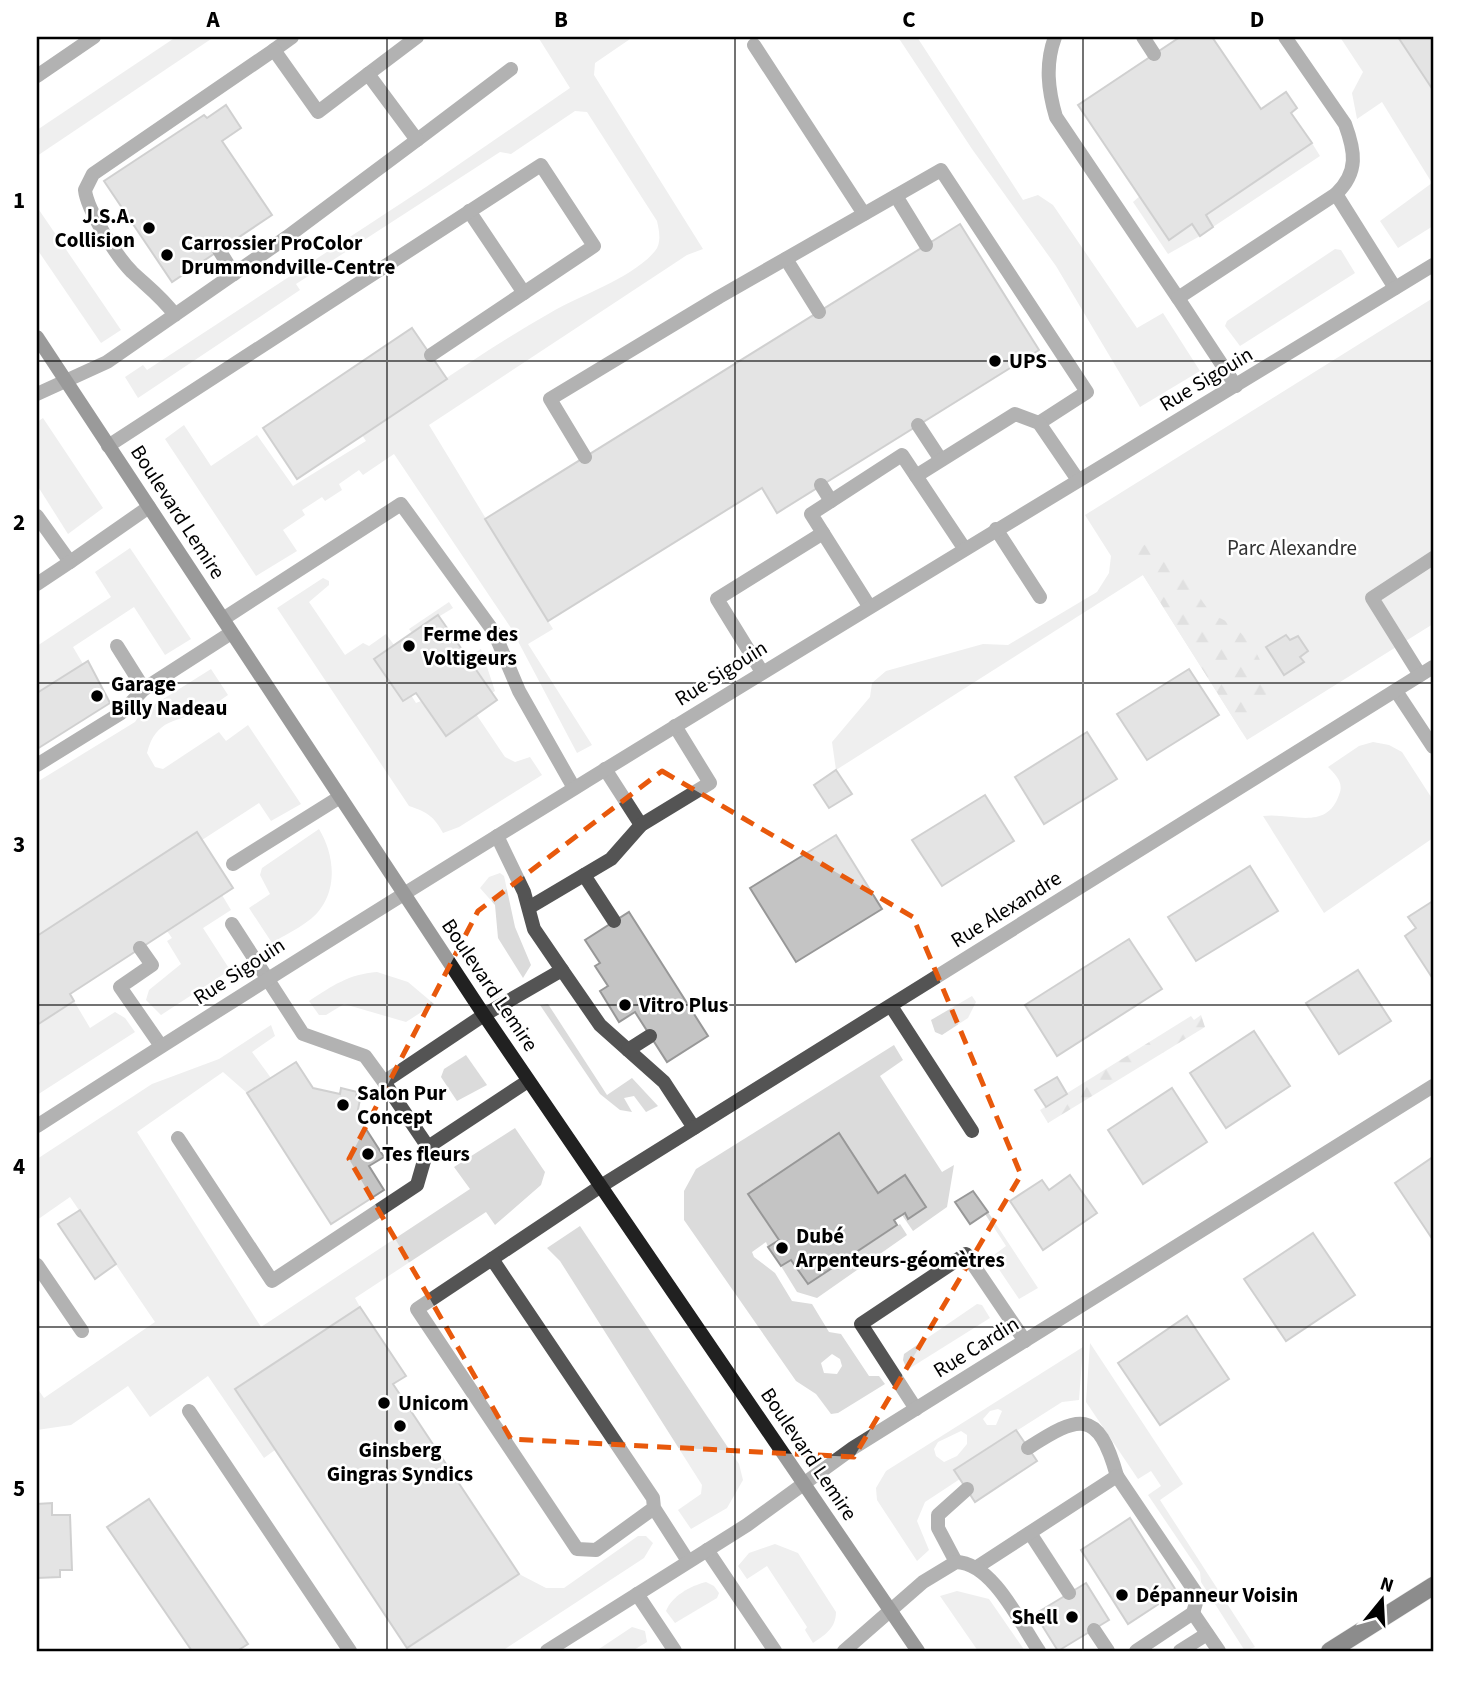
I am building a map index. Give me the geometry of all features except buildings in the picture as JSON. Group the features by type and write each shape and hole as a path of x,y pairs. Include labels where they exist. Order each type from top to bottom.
{"main road":[{"name":"Boulevard Lemire","path":"37,337 528,1081 918,1651"},
{"path":"1330,1651 1433,1586"}],"street":[{"path":"37,76 94,37"},
{"path":"175,315 157,291 130,270 86,200 85,190 99,168 292,37"},
{"path":"274,50 318,112 417,37"},
{"path":"1055,37 1048,63 1049,90 1056,117 1236,386"},
{"path":"1143,37 1154,54"},
{"path":"1178,298 1336,194 1346,184 1354,164 1351,140 1345,124 1285,37"},
{"path":"754,46 864,214"},
{"path":"37,394 107,362 234,274 511,69"},
{"path":"368,74 417,140"},
{"path":"148,133 157,146"},
{"path":"108,446 541,165 594,246 431,355"},
{"path":"585,457 550,400 941,170 1087,393 1039,423"},
{"path":"1336,194 1395,288"},
{"path":"895,196 926,245"},
{"path":"469,211 524,293"},
{"path":"219,250 234,274"},
{"path":"786,259 819,312"},
{"name":"Rue Sigouin","path":"37,1126 265,979 869,606 1433,265"},
{"path":"916,476 1015,414 1039,423 1078,480"},
{"path":"918,425 941,460"},
{"path":"869,606 811,514 902,455 964,548"},
{"path":"821,485 831,501"},
{"path":"223,619 401,504 494,632 519,691 574,789"},
{"path":"37,584 149,507"},
{"path":"37,516 70,562"},
{"path":"996,529 1040,597"},
{"path":"762,672 717,600 823,533"},
{"path":"1420,675 1371,598 1433,558"},
{"path":"37,765 121,713 144,689 231,633"},
{"path":"117,646 144,689"},
{"name":"Rue Alexandre","path":"654,1508 596,1549 578,1549 417,1309 601,1186 1433,667"},
{"path":"1396,691 1433,747"},
{"path":"530,908 611,859 641,825 710,783 675,726"},
{"path":"605,769 641,825"},
{"path":"233,864 340,797"},
{"path":"497,836 530,908 534,929 600,1026 664,1083 694,1128"},
{"path":"584,876 614,922"},
{"path":"232,924 265,979 303,1034 365,1056 428,1147"},
{"path":"140,948 152,965 120,987 161,1046"},
{"path":"384,1082 484,1015 562,970"},
{"path":"891,1006 972,1130"},
{"path":"628,1051 650,1036"},
{"path":"178,1138 272,1281 417,1185 428,1147 528,1081"},
{"name":"Rue Cardin","path":"547,1651 707,1550 804,1485 843,1454 1433,1086"},
{"path":"916,1409 861,1324 966,1254 1025,1340"},
{"path":"492,1259 653,1499 654,1508 688,1561"},
{"path":"37,1265 82,1331"},
{"path":"189,1411 350,1651"},
{"path":"1028,1448 1073,1422 1081,1423 1099,1433 1110,1448 1117,1476 1198,1596 1193,1613 1136,1651"},
{"path":"977,1567 1117,1476"},
{"path":"956,1562 938,1528 938,1515 967,1489"},
{"path":"1030,1533 1069,1593"},
{"path":"707,1550 775,1651"},
{"path":"844,1651 923,1582 956,1562 977,1567 993,1582 1039,1651"},
{"path":"638,1594 674,1651"},
{"path":"1193,1613 1219,1651"},
{"path":"1094,1630 1108,1651"},
{"path":"1180,1651 1207,1634"}],"highlighted area":[{"path":"662,771 913,917 1021,1175 854,1457 511,1439 349,1159 478,911"}],"green space":[{"path":"176,37 214,37 37,156 37,130"},
{"path":"538,37 633,37 595,63 594,75 703,249 687,255 429,425 553,629 528,644 592,745 577,753 511,628 394,454 363,475 359,470 339,484 342,490 325,501 322,497 302,510 305,515 283,530 297,551 256,576 165,439 184,425 211,466 257,435 293,486 366,441 362,435 502,342 562,306 634,270 659,244 657,221 587,112 575,111 511,154 500,152 296,284 300,290 138,398 125,377 143,365 147,370 426,187 570,88"},
{"path":"898,37 917,37 1023,200 1038,195 1053,205 1137,328 1163,313 1200,371 1140,407 1056,266 972,149"},
{"path":"1340,37 1398,37 1433,90 1433,226 1398,248 1380,221 1432,183 1382,102 1357,119 1352,93 1363,72"},
{"path":"1312,143 1320,156 1213,227 1206,215"},
{"path":"1140,196 1169,239 1192,224 1200,236 1168,254 1133,202"},
{"path":"37,207 121,330 101,343 37,249"},
{"path":"1335,249 1341,250 1355,273 1240,346 1225,326 1227,321"},
{"name":"Parc Alexandre","path":"1433,298 1433,624 1247,740 1143,575 836,770 832,742 870,697 872,683 886,671 983,644 1008,645 1097,592 1109,573 1111,556 1085,515"},
{"path":"43,418 103,508 68,534 37,485 37,422"},
{"path":"1158,538 1212,615 1224,620 1245,637 1261,661 1267,688 1264,707 1242,732 1129,553"},
{"path":"130,548 191,639 165,655 134,607 73,647 83,664 37,693 37,646 111,597 95,572"},
{"path":"323,578 329,581 329,585 309,602 345,655 363,643 369,646 386,634 394,645 374,659 403,701 411,695 416,703 421,701 476,714 505,757 515,762 530,757 542,775 459,827 443,833 429,815 409,806 277,608"},
{"path":"449,602 453,608 412,633 409,629"},
{"path":"481,649 495,691 492,693 467,657"},
{"path":"211,669 228,695 205,710 162,727 156,733 147,753 155,767 163,769 219,732 226,741 248,725 301,804 271,821 259,803 202,840 197,832 37,936 37,782 135,722 141,713"},
{"path":"1373,742 1389,745 1402,752 1433,800 1433,838 1324,913 1263,816 1307,818 1326,813 1333,806 1341,787 1328,767 1359,746"},
{"path":"319,829 328,848 332,868 326,899 311,918 272,943 249,908 270,894 260,875 262,868"},
{"path":"500,873 504,876 515,927 531,965 523,978 498,938 495,905 480,888 489,877"},
{"path":"222,895 231,910 203,928 230,970 161,1015 146,1000 149,990 181,964 167,941 172,938 167,931"},
{"path":"377,972 408,982 434,1004 406,1022 344,1004 326,1015 319,1015 309,1001 349,978"},
{"path":"972,996 976,1002 968,1018 942,1035 935,1032 931,1020"},
{"path":"74,1001 90,1028 115,1012 125,1018 135,1032 37,1095 37,1025"},
{"path":"548,1004 607,1095 632,1078 658,1106 646,1112 634,1096 624,1098 632,1112 620,1110 600,1094 540,1005"},
{"path":"1201,1015 1205,1027 1048,1123 1040,1110 1191,1016 1194,1020"},
{"path":"271,1025 275,1036 252,1052 271,1078 247,1093 223,1072 137,1132 261,1327 470,1189 454,1167 515,1128 545,1172 541,1185 495,1225 486,1212 355,1298 360,1307 235,1389 275,1450 264,1458 208,1376 150,1417 128,1386 71,1425 37,1430 37,1388 44,1398 155,1322 70,1197 37,1220 37,1159 152,1084 219,1059"},
{"path":"894,1045 903,1060 880,1076 942,1172 954,1165 947,1207 913,1231 902,1215 926,1207 878,1193 839,1133 748,1194 779,1240 768,1247 766,1242 752,1252 754,1257 775,1273 792,1301 812,1304 829,1332 841,1334 869,1376 879,1376 885,1384 838,1413 831,1414 816,1394 796,1381 684,1220 684,1191 696,1169","holes":["832,1354 840,1359 842,1366 837,1374 824,1373 821,1363"]},
{"path":"466,1055 487,1085 457,1101 441,1077 444,1069"},
{"path":"988,1212 1038,1288 1019,1299 994,1262 994,1255 1006,1246 985,1214"},
{"path":"900,1224 907,1235 817,1298 797,1292 781,1266 791,1260 808,1284"},
{"path":"580,1226 739,1464 743,1480 727,1508 691,1529 678,1510 701,1494 702,1485 560,1261 547,1248"},
{"path":"977,1304 982,1305 990,1318 907,1370 904,1354"},
{"path":"1090,1343 1183,1484 1160,1500 1255,1647 1245,1651 1201,1582 1200,1572 1148,1495 1161,1486 1151,1471 1138,1479 1086,1402"},
{"path":"1083,1347 1079,1400 1062,1402 955,1470 960,1479 925,1502 917,1521 929,1550 917,1561 877,1500 876,1488 886,1471","holes":["990,1411 1002,1411 996,1425 987,1425 983,1419","961,1431 967,1435 967,1444 957,1456 944,1462 936,1456 934,1449 938,1442"]},
{"path":"638,1536 646,1536 653,1543 644,1558 502,1651 404,1651 519,1574 546,1588 564,1588"},
{"path":"775,1544 798,1553 836,1612 832,1627 813,1643 805,1630 807,1627 767,1566 747,1579 738,1566 749,1553"},
{"path":"706,1582 714,1586 719,1593 717,1598 675,1623 666,1611 669,1606 682,1592"},
{"path":"957,1591 989,1599 1025,1651 978,1651 940,1596"},
{"path":"632,1627 645,1631 647,1642 632,1651 596,1651"}],"place":[{"name":"J.S.A. Collision","path":"149,228"},
{"name":"Carrossier ProColor Drummondville-Centre","path":"167,255"},
{"name":"UPS","path":"995,361"},
{"name":"Ferme des Voltigeurs","path":"409,646"},
{"name":"Garage Billy Nadeau","path":"97,696"},
{"name":"Vitro Plus","path":"625,1005"},
{"name":"Salon Pur Concept","path":"343,1105"},
{"name":"Tes fleurs","path":"368,1154"},
{"name":"Dubé Arpenteurs-géomètres","path":"782,1248"},
{"name":"Unicom","path":"384,1403"},
{"name":"Ginsberg Gingras Syndics","path":"400,1426"},
{"name":"Dépanneur Voisin","path":"1122,1595"},
{"name":"Shell","path":"1072,1617"}]}
